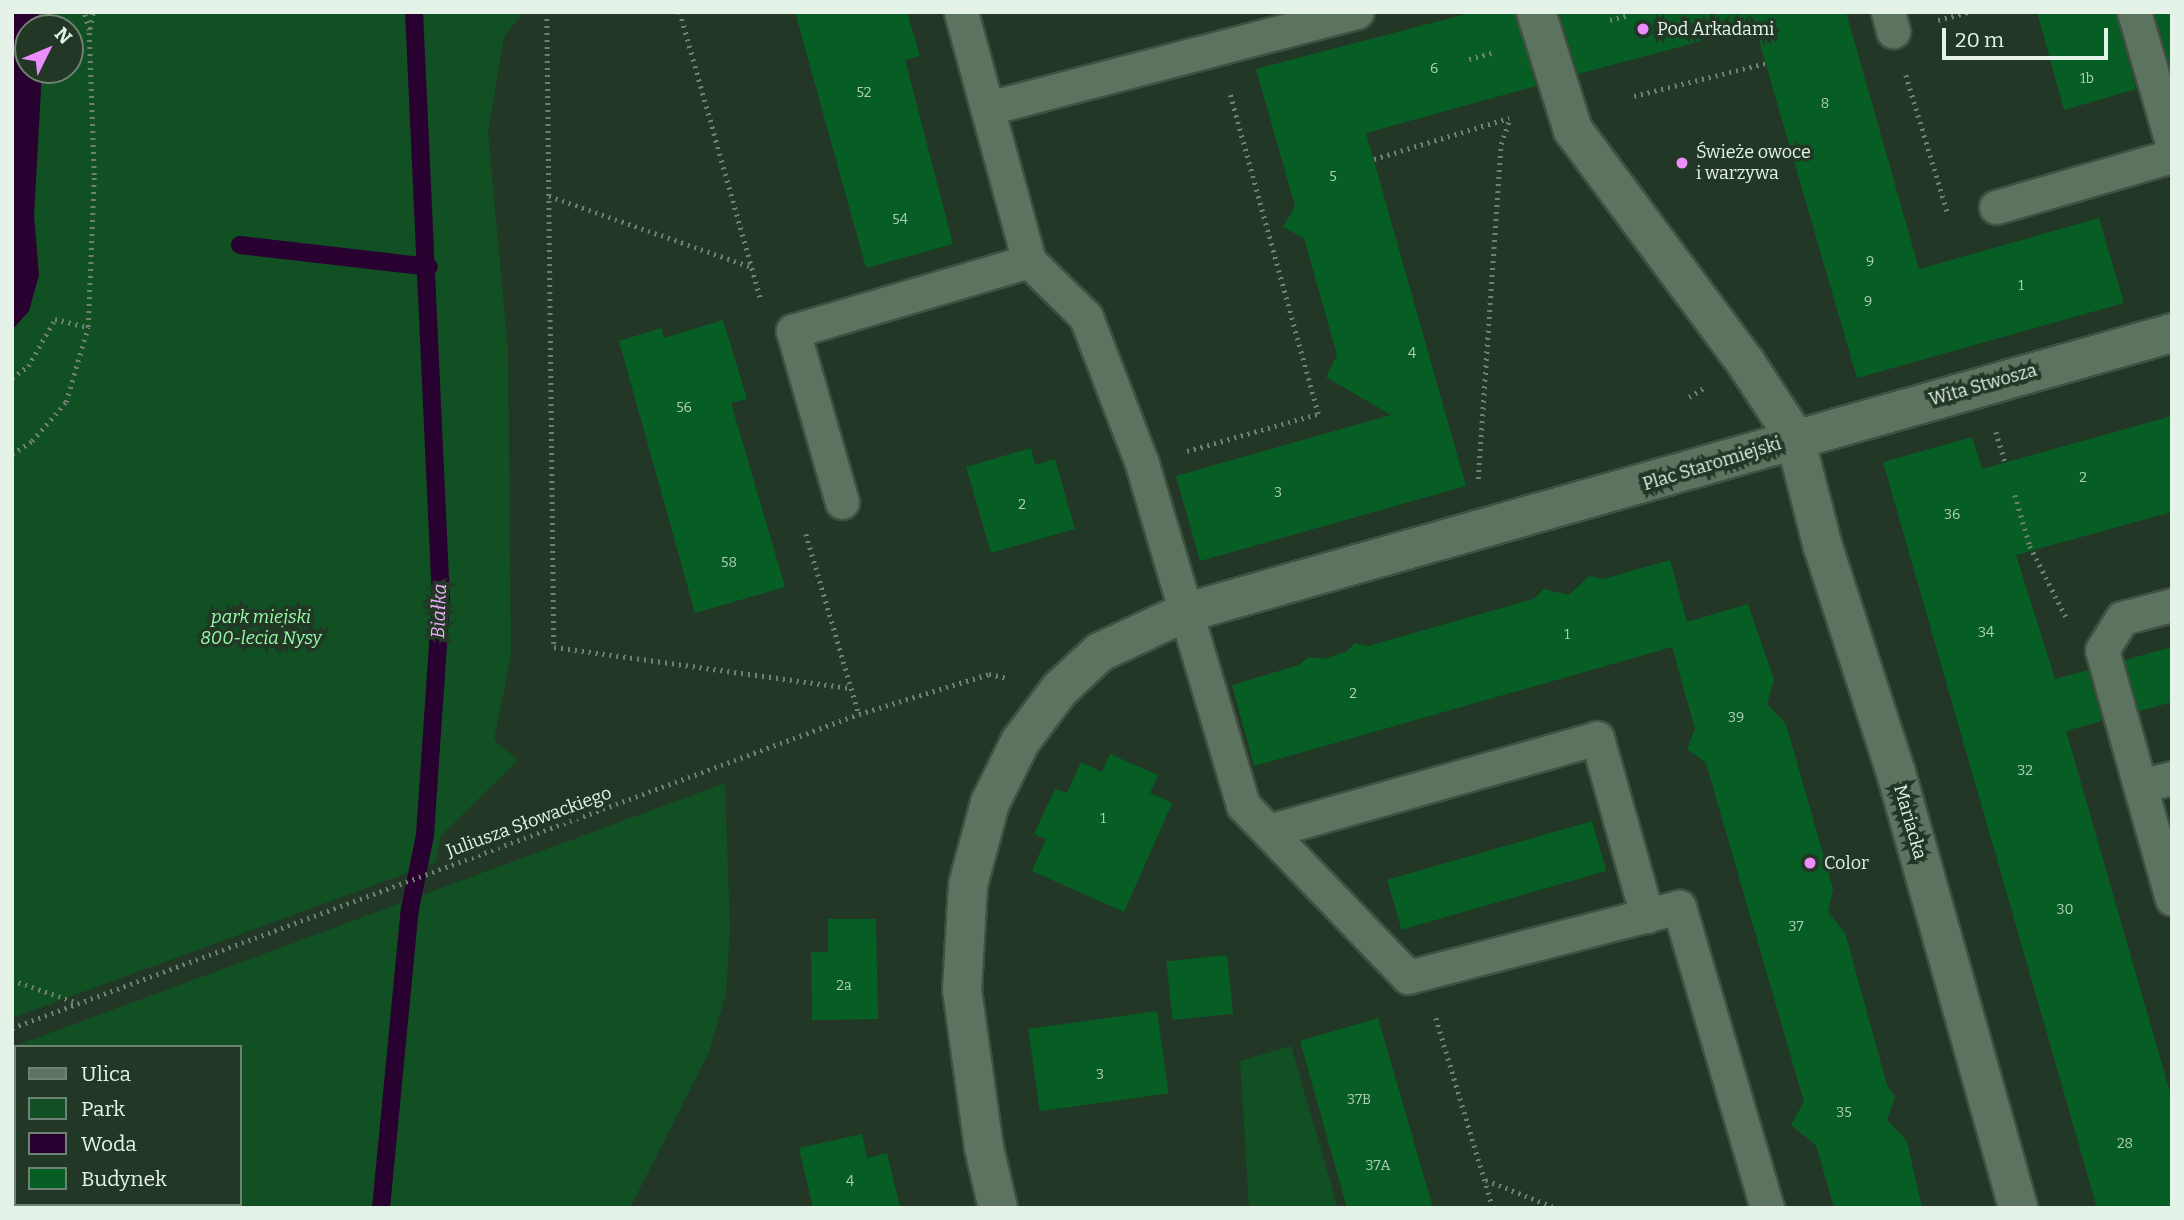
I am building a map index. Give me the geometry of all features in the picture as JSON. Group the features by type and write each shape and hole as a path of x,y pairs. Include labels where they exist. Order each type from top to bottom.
{"street":[{"name":"Plac Staromiejski","path":"998,1208 984,1148 962,990 968,885 990,803 1020,742 1060,689 1100,652 1184,612 1795,438 1746,363 1573,130 1536,12"},
{"name":"Wita Stwosza","path":"1795,438 2172,333"},
{"name":"Mariacka","path":"1795,438 1824,547 1896,772 2018,1208"}],"lane":[{"path":"961,12 1029,261 1086,317 1142,464 1243,805 1408,976 1679,907 1767,1208"},
{"path":"988,108 1357,12"},
{"path":"2134,12 2172,143"},
{"path":"1996,208 2172,156"},
{"path":"842,502 793,331 1029,261"},
{"path":"2172,605 2122,618 2102,650 2172,899"},
{"path":"1269,831 1597,738 1647,916"},
{"path":"2140,786 2172,778"}],"path":[{"path":"12,454 32,441 66,402 88,327 94,176 89,30 84,12"},
{"path":"89,30 93,12"},
{"path":"547,12 554,647 852,688"},
{"path":"680,12 764,311 793,331"},
{"path":"1610,20 1625,16"},
{"path":"1890,21 1950,221 1996,208"},
{"path":"1142,464 1318,414 1218,49"},
{"path":"1469,59 1491,53"},
{"path":"1634,96 1766,63"},
{"path":"1374,159 1510,118 1501,144 1476,531"},
{"path":"549,196 752,267"},
{"path":"12,378 28,366 55,319 88,327"},
{"path":"2015,495 2031,546 2074,632 2102,650"},
{"path":"842,502 802,519 859,714"},
{"name":"Juliusza Słowackiego","path":"12,1028 859,714 989,674 1060,689"},
{"path":"1408,976 1440,1024 1493,1208"},
{"path":"12,980 79,1003"},
{"path":"1485,1179 1556,1208"}],"green space":[{"name":"park miejski 800-lecia Nysy","path":"12,12 524,12 504,37 488,132 508,351 511,656 494,740 518,760 441,836 435,863 12,1018"},
{"path":"725,783 730,928 726,994 709,1052 630,1208 12,1208 12,1047 14,1046 14,1206 242,1206 242,1045 17,1045"},
{"path":"1291,1046 1338,1208 1249,1208 1240,1061"}],"water":[{"path":"12,12 38,12 14,14 14,84 41,84 34,216 39,275 29,311 12,330"}],"building":[{"path":"795,12 907,12 920,56 905,60 953,244 866,268"},
{"path":"1474,12 1515,12 1536,86 1366,133 1466,486 1200,561 1176,476 1391,415 1326,377 1337,355 1304,238 1283,227 1295,206 1256,69"},
{"path":"1559,12 1846,12 1919,269 2099,218 2124,303 1857,378 1755,27 1578,74"},
{"path":"2037,12 2115,12 2136,89 2064,110"},
{"path":"2154,12 2172,12 2172,73"},
{"path":"723,320 747,399 731,403 785,587 695,613 619,341 661,328 664,338"},
{"path":"2172,416 2172,512 2016,555 2055,679 2088,670 2102,721 2066,731 2172,1099 2172,1208 2097,1208 1883,462 1972,437 1982,469"},
{"path":"1031,448 1035,465 1055,459 1075,529 991,553 966,467"},
{"path":"1670,560 1687,622 1748,604 1774,680 1767,704 1786,724 1833,889 1828,912 1845,933 1887,1085 1895,1097 1887,1120 1907,1141 1922,1208 1834,1208 1816,1145 1791,1125 1804,1102 1706,763 1687,749 1695,729 1672,647 1254,766 1232,685 1299,665 1309,657 1323,659 1346,652 1355,643 1368,646 1533,599 1544,589 1569,595 1589,576 1603,579"},
{"path":"2172,647 2172,702 2139,711 2125,660"},
{"path":"1110,754 1158,775 1150,793 1172,803 1124,912 1032,871 1046,839 1034,834 1055,789 1067,793 1081,762 1102,772"},
{"path":"1592,821 1606,871 1402,930 1387,880"},
{"path":"828,919 876,919 878,1019 812,1020 811,952 828,952"},
{"path":"1227,955 1233,1014 1173,1020 1166,961"},
{"path":"1157,1011 1169,1093 1040,1111 1028,1029"},
{"path":"1378,1018 1433,1208 1347,1208 1300,1041"},
{"path":"862,1134 867,1158 887,1153 900,1208 813,1208 799,1148"}],"waterway":[{"name":"Białka","path":"381,1208 410,909 425,835 441,601 414,12"},
{"path":"240,245 429,267"}],"place":[{"name":"Pod Arkadami","path":"1643,29"},
{"name":"Świeże owoce i warzywa","path":"1682,163"},
{"name":"Color","path":"1810,863"}]}
